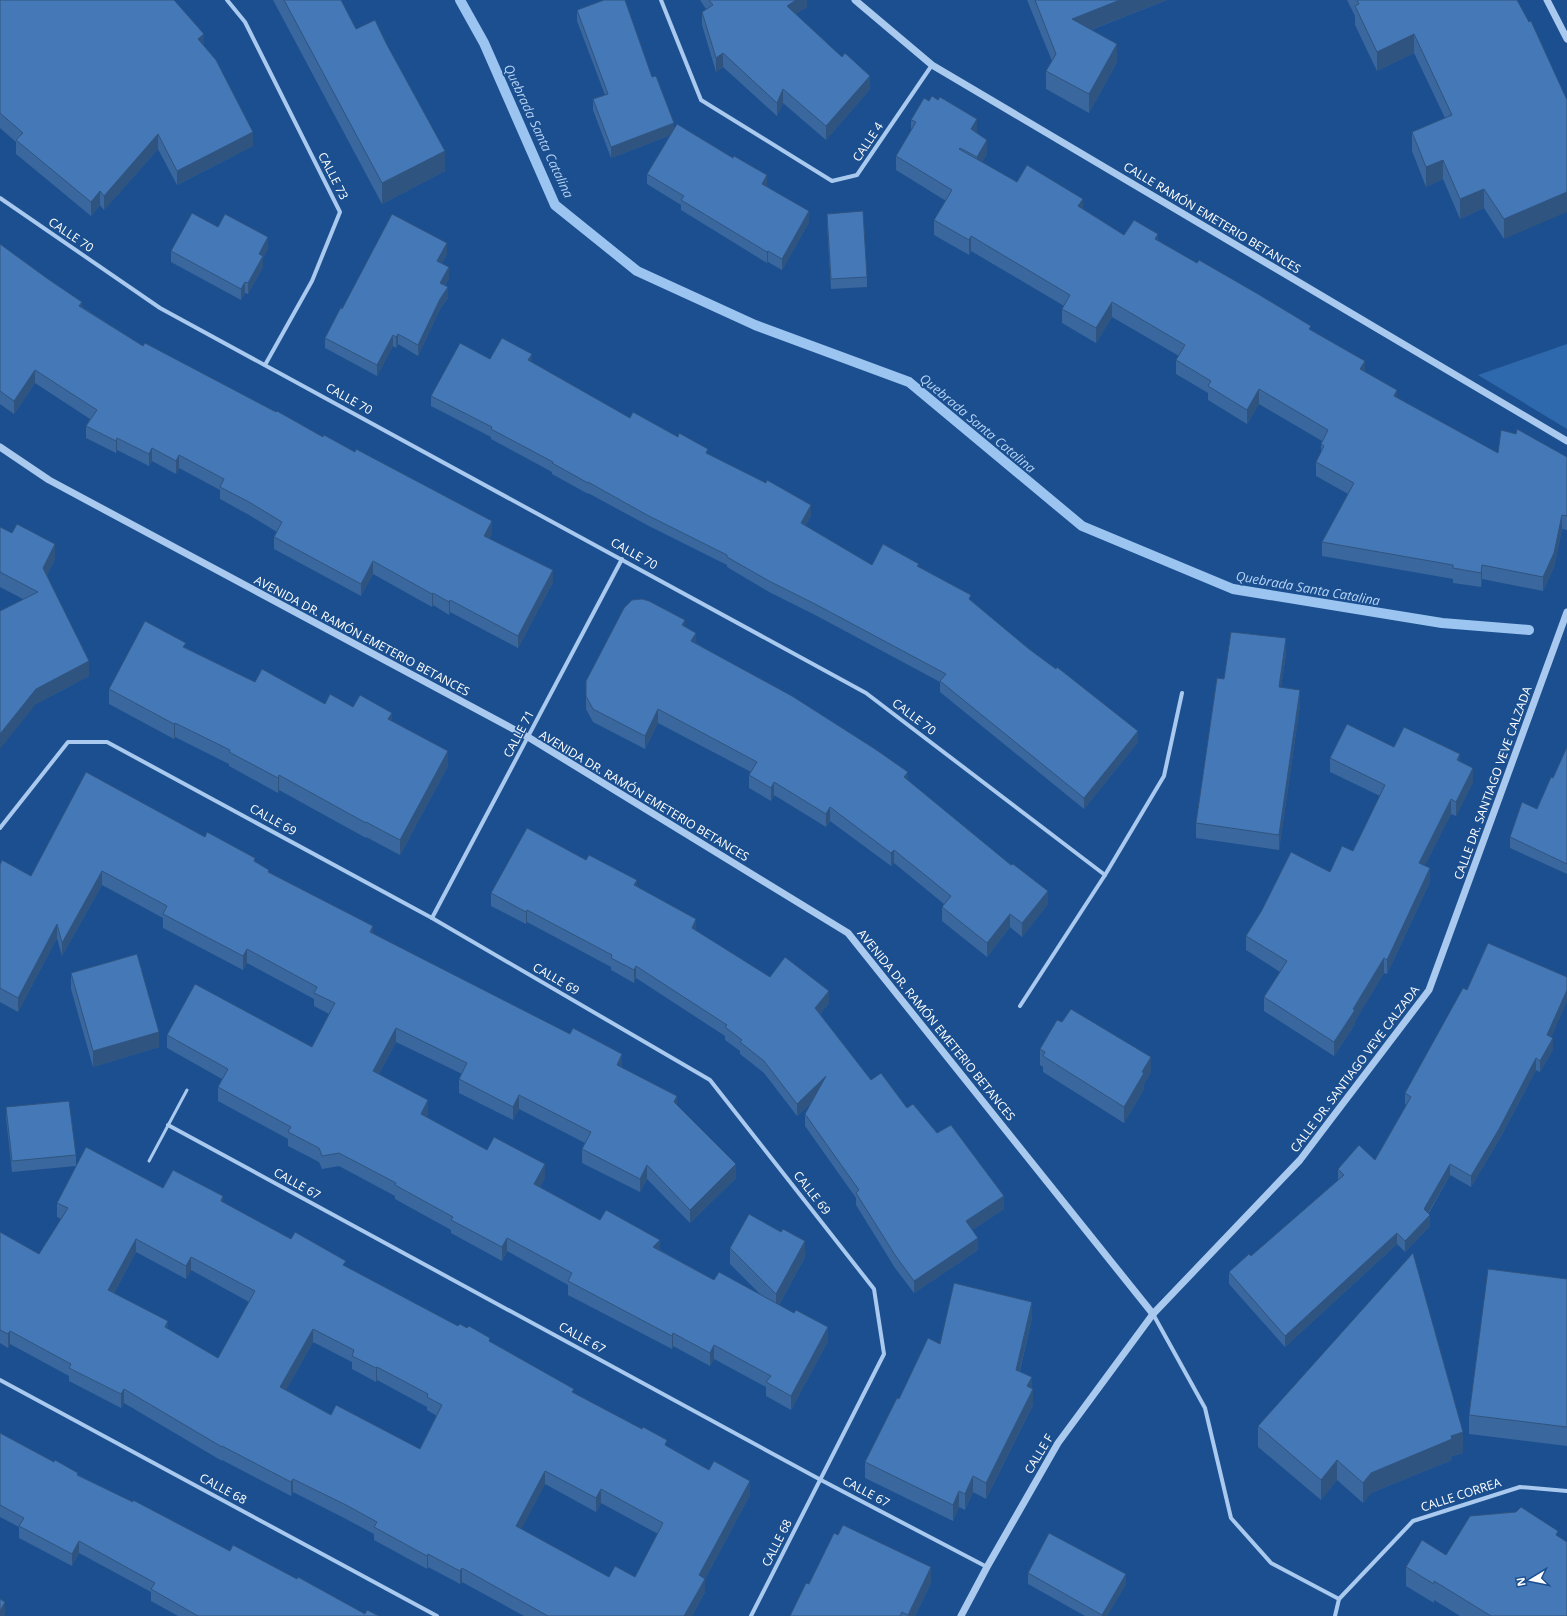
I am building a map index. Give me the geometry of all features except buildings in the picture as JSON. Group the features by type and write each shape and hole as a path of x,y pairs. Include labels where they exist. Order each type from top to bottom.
{"street":[{"name":"CALLE 73","path":"227,0 244,22 340,212 312,281 265,365"},
{"name":"CALLE 4","path":"662,0 701,100 832,180 857,176 932,65"},
{"name":"CALLE RAMÓN EMETERIO BETANCES","path":"855,0 932,65 1567,441"},
{"path":"1547,0 1567,39"},
{"name":"CALLE 70","path":"0,198 160,308 866,693 1105,875"},
{"name":"AVENIDA DR. RAMÓN EMETERIO BETANCES","path":"0,447 49,480 528,737 848,933 1153,1314"},
{"name":"CALLE 71","path":"432,918 622,559"},
{"name":"CALLE DR. SANTIAGO VEVE CALZADA","path":"1153,1314 1300,1160 1429,990 1567,612"},
{"path":"1020,1006 1105,875 1164,776 1182,693"},
{"name":"CALLE 69","path":"0,828 68,742 107,742 432,918 710,1080 874,1289 884,1354 821,1480"},
{"name":"CALLE 67","path":"168,1125 821,1480 987,1566"},
{"path":"1153,1314 1205,1408 1231,1518 1271,1563 1339,1598 1335,1616"},
{"name":"CALLE F","path":"961,1616 987,1566 1058,1443 1153,1314"},
{"name":"CALLE 68","path":"0,1380 436,1616"},
{"name":"CALLE 68","path":"751,1616 821,1480"},
{"name":"CALLE CORREA","path":"1339,1598 1413,1521 1520,1487 1567,1491"}],"lane":[{"path":"149,1161 187,1090"}],"shaded area":[{"path":"1567,344 1567,429 1478,375"}],"waterway":[{"name":"Quebrada Santa Catalina","path":"460,0 484,43 555,205 637,271 755,325 909,382 1082,526 1233,589 1442,623 1529,630"}]}
